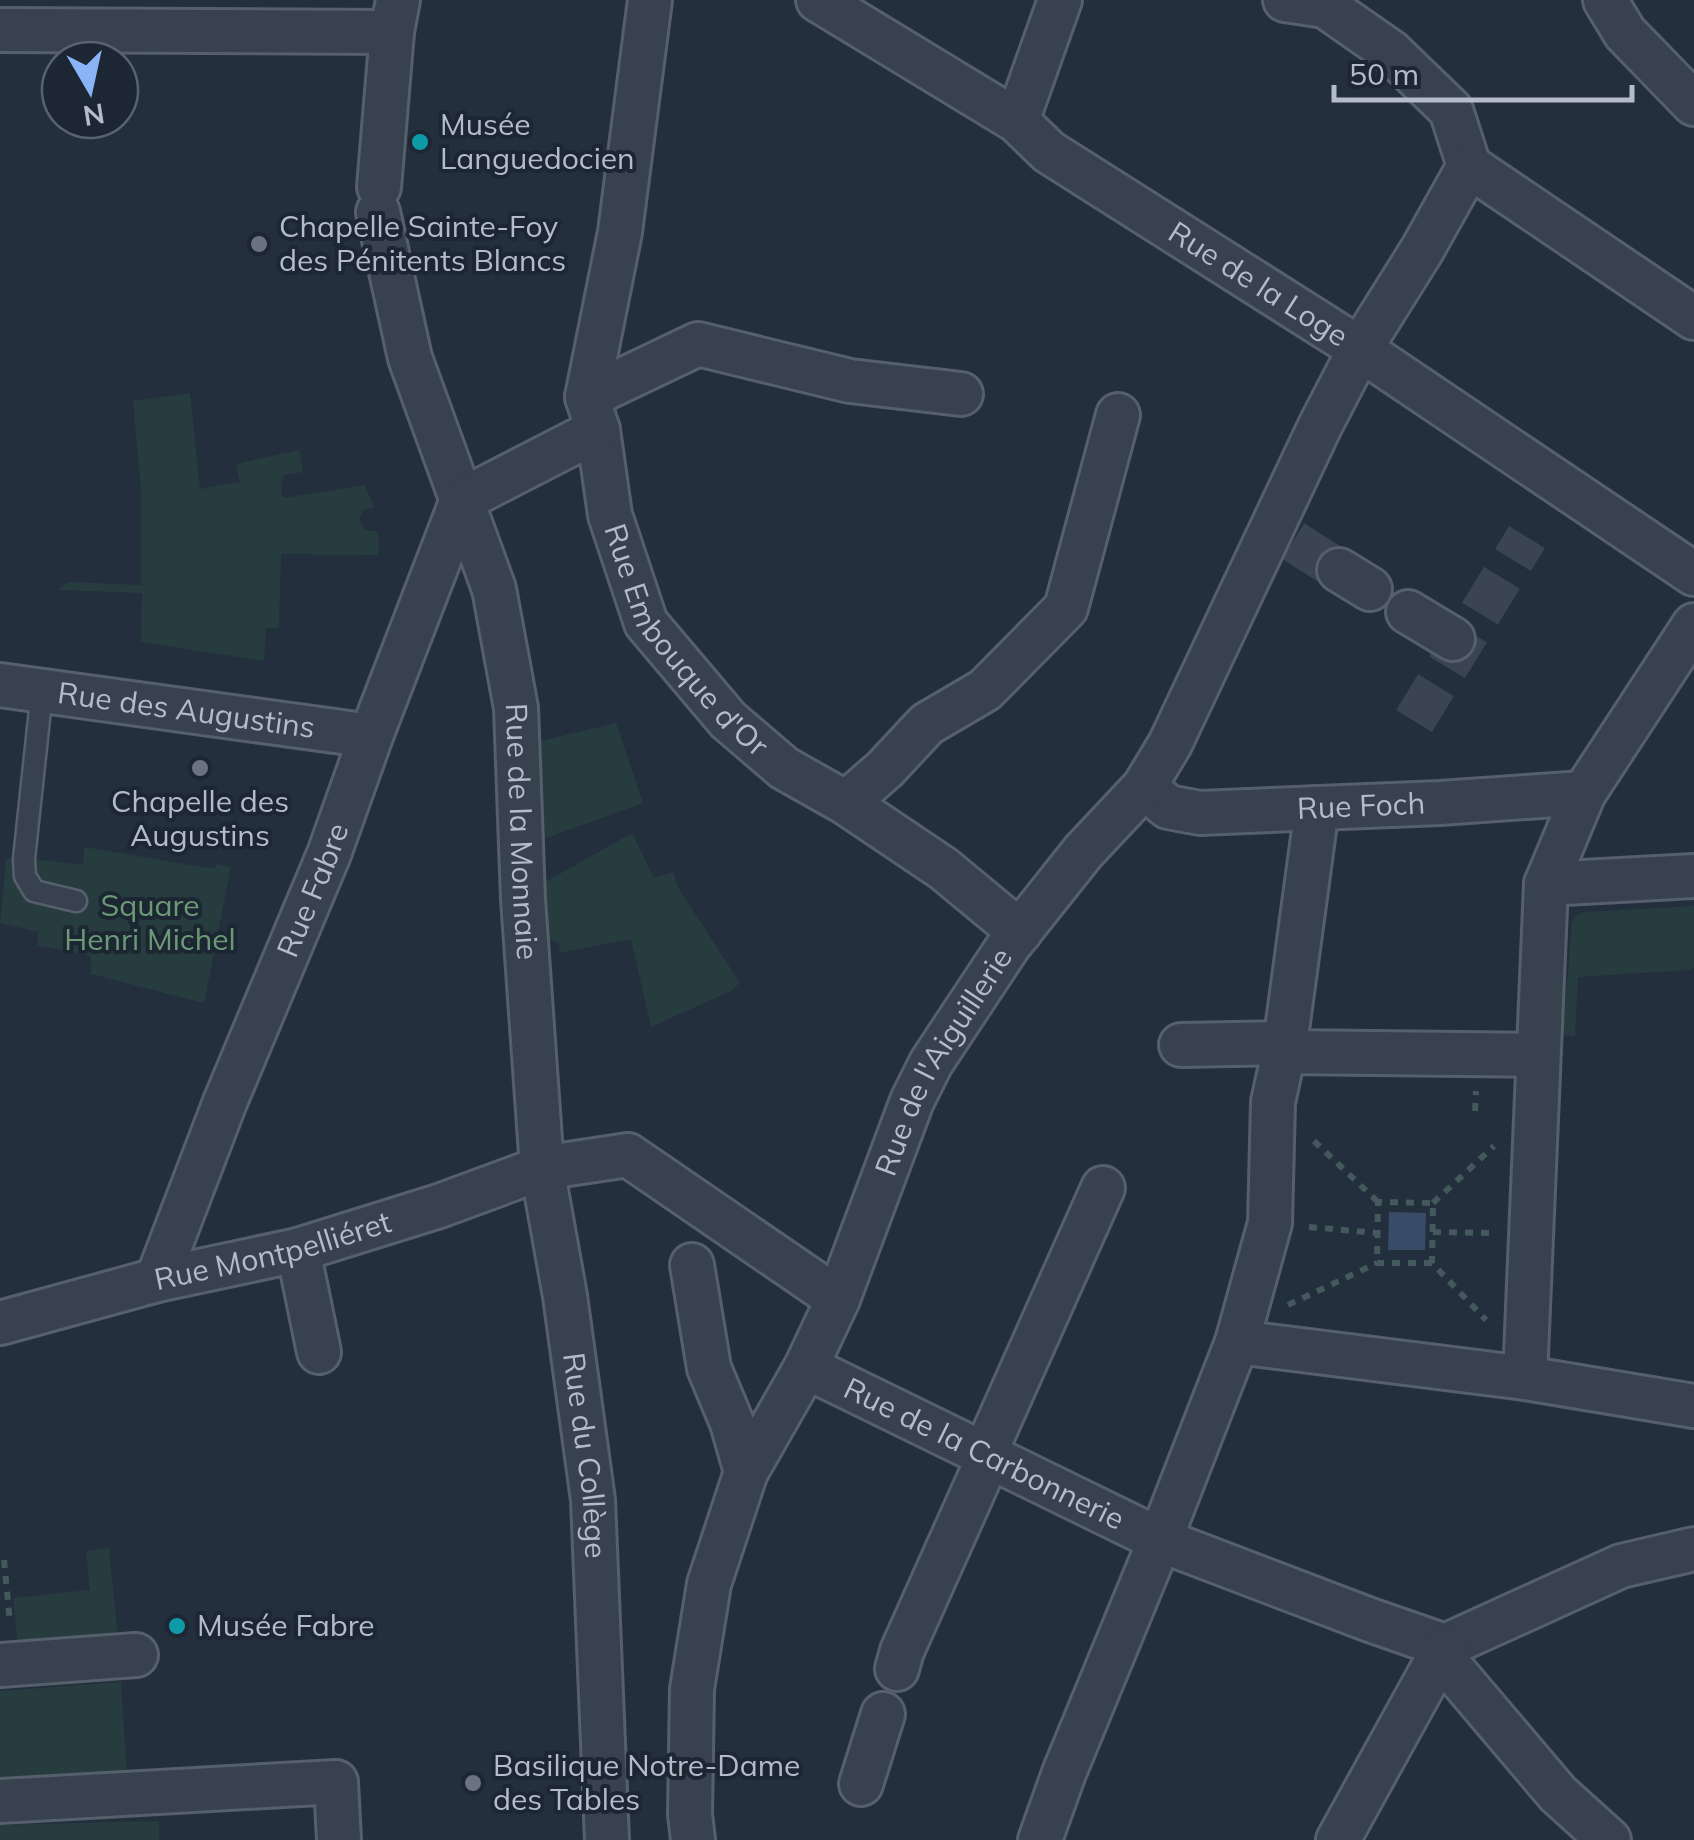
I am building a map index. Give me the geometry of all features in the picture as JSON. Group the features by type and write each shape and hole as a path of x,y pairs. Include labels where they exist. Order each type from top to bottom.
{"street":[{"name":"Rue Embouque d'Or","path":"650,0 593,413 610,514 646,623 728,720 784,768 846,803 944,869 1020,932"},
{"name":"Rue de la Loge","path":"818,0 1016,121 1049,152 1360,349 1694,574"},
{"path":"1016,121 1060,0"},
{"path":"1605,0 1625,33 1694,104"},
{"path":"1312,2 1391,52 1451,110 1469,166 1694,318"},
{"path":"0,30 395,16"},
{"name":"Rue de la Monnaie","path":"395,16 378,199 410,358 494,589 516,708 523,899 542,1168"},
{"name":"Rue de l'Aiguillerie","path":"693,1840 692,1689 709,1584 746,1472 806,1366 838,1298 912,1101 931,1063 1020,932 1083,852 1144,787 1170,744 1283,534 1360,349 1469,166"},
{"path":"462,500 698,344 850,381 961,394"},
{"path":"846,803 927,724 985,690 1066,608 1118,415"},
{"name":"Rue Fabre","path":"156,1280 225,1102 330,854 462,500"},
{"path":"1408,612 1453,639"},
{"path":"1526,1371 1546,884 1584,793 1694,625"},
{"name":"Rue des Augustins","path":"0,685 371,736"},
{"name":"Rue Foch","path":"1144,787 1168,806 1200,813 1440,804 1584,793"},
{"path":"1040,1840 1238,1334 1270,1224 1273,1102 1285,1047 1317,808"},
{"path":"1546,884 1694,876"},
{"path":"1181,1045 1538,1056"},
{"name":"Rue Montpelliéret","path":"0,1322 156,1280 298,1250 439,1206 542,1168 628,1155 838,1298"},
{"name":"Rue du Collège","path":"542,1168 565,1296 593,1500 607,1840"},
{"path":"896,1669 982,1472 984,1454 1103,1188"},
{"path":"298,1250 319,1352"},
{"path":"692,1265 709,1368 732,1423 746,1472"},
{"path":"1238,1334 1526,1371 1694,1406"},
{"name":"Rue de la Carbonnerie","path":"806,1366 1160,1540 1445,1646"},
{"path":"1338,1840 1445,1646 1621,1566 1694,1549"},
{"path":"1445,1646 1452,1669 1558,1794 1609,1840"},
{"path":"7,1665 136,1655"},
{"path":"862,1784 883,1714"},
{"path":"0,1801 336,1782 339,1840"}],"lane":[{"path":"42,691 25,876 34,891 76,900"}],"path":[{"path":"1273,1102 1378,1202 1433,1203 1536,1107"},
{"path":"1377,1263 1378,1202"},
{"path":"1433,1203 1432,1263 1526,1371"},
{"path":"1270,1224 1378,1233"},
{"path":"1432,1232 1532,1234"},
{"path":"1238,1334 1377,1263 1432,1263"},
{"path":"4,1560 7,1665"}],"green space":[{"path":"190,393 200,489 240,482 236,464 299,450 303,472 284,475 283,498 365,485 374,507 364,509 359,518 365,529 377,531 378,555 281,554 279,628 266,628 264,661 141,642 142,593 57,590 69,582 141,585 141,489 133,401"},
{"path":"616,723 643,803 538,841 532,743"},
{"path":"632,833 654,878 673,872 679,889 740,983 731,991 651,1027 631,939 560,953 559,942 546,940 542,884"},
{"name":"Square Henri Michel","path":"84,847 215,869 216,864 231,867 204,1003 91,974 91,956 37,945 39,932 0,923 6,859 83,865"},
{"path":"1694,906 1694,967 1578,977 1575,1036 1563,1035 1572,921 1576,915"},
{"path":"109,1548 118,1637 18,1645 13,1598 90,1590 86,1551"},
{"path":"121,1682 127,1775 0,1782 0,1691"},
{"path":"159,1821 159,1840 0,1840 0,1825"}],"water":[{"path":"1389,1212 1426,1213 1425,1250 1388,1250"}],"tunnel":[{"path":"1414,721 1527,537"},
{"path":"1293,541 1339,570"}],"place":[{"name":"Musée Languedocien","path":"420,142"},
{"name":"Chapelle Sainte-Foy des Pénitents Blancs","path":"259,244"},
{"name":"Chapelle des Augustins","path":"200,768"},
{"name":"Musée Fabre","path":"177,1626"},
{"name":"Basilique Notre-Dame des Tables","path":"473,1783"}]}
